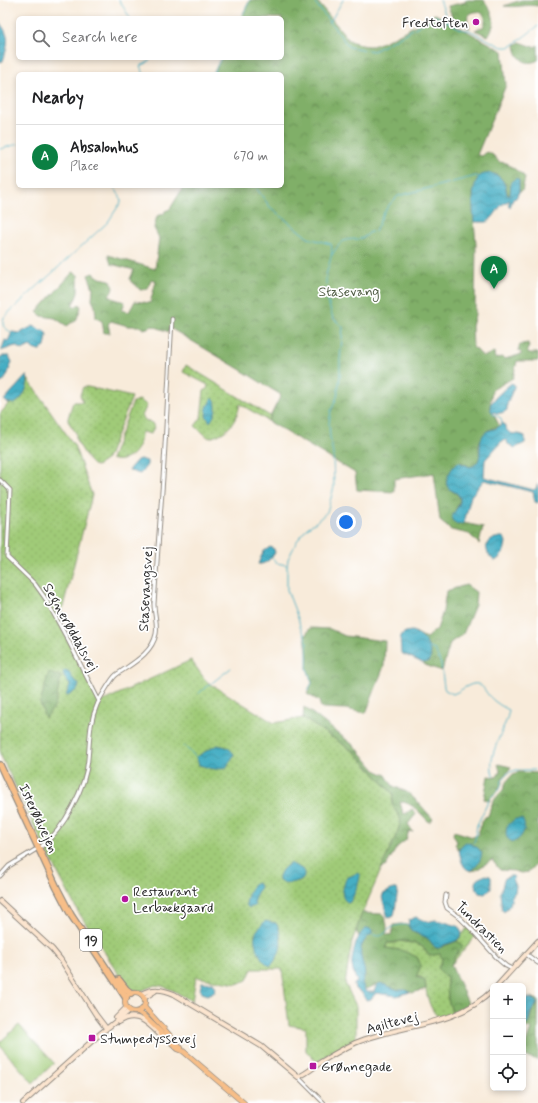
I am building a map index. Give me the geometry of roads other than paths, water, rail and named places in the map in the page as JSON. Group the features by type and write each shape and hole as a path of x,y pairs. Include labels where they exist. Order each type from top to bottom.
{"highway":[{"name":"Isterødvejen","path":"0,765 55,882 82,932 126,998"},
{"name":"Isterødvejen","path":"55,882 87,935 124,986 131,993"}],"main road":[{"path":"183,1052 168,1040 144,1016 138,1012 128,1009 125,1004 126,998 131,993 135,992 142,996 145,1003 144,1008 183,1052 244,1103"},
{"path":"138,1012 144,1008"}],"street":[{"name":"Stasevangsvej","path":"42,846 50,840 65,821 84,777 88,761 91,721 99,701 113,678 139,659 156,636 154,604 172,319"},
{"name":"Segnerøddalsvej","path":"0,480 10,490 7,557 35,584 45,598 99,701"},
{"path":"0,876 9,866 35,850"},
{"name":"Tundrastien","path":"446,895 444,902 448,908 474,931 499,960 512,969"},
{"path":"0,901 52,949 61,960 96,1015 107,1028"},
{"path":"500,983 538,941"},
{"path":"526,954 538,963"},
{"path":"142,996 152,992 164,990 174,994 262,1046 298,1077 324,1103"},
{"name":"Agiltevej","path":"298,1077 339,1051 356,1043 366,1039 436,1022 459,1013 479,1002 490,993"},
{"path":"23,1103 128,1009"},
{"path":"107,1028 126,1018 139,1018 148,1023 164,1039 168,1040"}],"water":[{"path":"0,23 6,33 8,41 3,61 0,62"},
{"path":"490,173 498,176 503,181 506,187 507,195 510,195 511,182 516,178 519,180 519,192 516,198 513,199 510,207 508,206 510,200 505,202 487,222 474,222 474,188 480,176"},
{"path":"33,326 46,332 45,334 46,333 47,336 45,347 37,350 30,346 22,350 15,346 1,351 5,340 8,341 12,332 20,333"},
{"path":"9,356 12,362 7,376 3,382 0,383 0,357"},
{"path":"27,375 28,383 23,396 14,404 6,402 4,400"},
{"path":"511,383 514,384 514,387 507,404 507,410 499,413 491,411 490,405"},
{"path":"212,398 215,400 216,409 210,422 206,416 207,407"},
{"path":"502,423 509,432 523,435 525,437 525,443 515,448 508,444 506,440 502,441 485,460 484,477 534,490 538,484 538,503 535,502 533,492 484,480 471,496 464,523 457,525 452,519 452,516 460,502 460,499 458,494 448,488 446,483 448,476 459,462 470,467 475,465 479,458 482,437 486,432 497,428"},
{"path":"140,459 147,461 147,465 140,474 130,471 129,469 137,460"},
{"path":"504,537 506,542 505,548 502,555 495,561 488,554 487,545 490,540"},
{"path":"270,547 274,549 275,553 266,562 258,564 263,552"},
{"path":"412,631 423,638 427,645 431,657 428,662 423,663 401,653 401,635"},
{"path":"65,670 68,671 73,679 79,684 78,689 68,696 66,695 70,685 64,677 63,672"},
{"path":"217,745 227,748 234,755 226,768 215,769 199,765 196,757"},
{"path":"515,819 522,819 524,822 524,829 521,836 513,842 507,838 506,832 507,826"},
{"path":"466,842 471,843 482,853 476,867 470,870 463,864 459,850"},
{"path":"290,863 302,869 304,874 303,879 288,883 279,881 279,876 282,871"},
{"path":"358,873 360,874 360,877 358,884 349,903 343,895 346,878"},
{"path":"486,875 491,877 491,888 485,894 479,893 475,883 477,879"},
{"path":"509,876 513,876 515,878 513,879 516,886 510,905 504,912 502,910 500,893 504,879"},
{"path":"256,883 259,884 260,887 254,898 255,906 249,908 246,905 248,896 250,890"},
{"path":"393,889 397,889 398,891 395,913 394,916 388,918 382,897 383,894"},
{"path":"416,917 427,922 435,920 458,926 462,933 461,936 455,941 440,948 436,948 424,936 409,928 409,920"},
{"path":"265,921 276,923 281,939 280,951 271,966 264,961 258,953 255,943 256,933"},
{"path":"368,928 372,930 372,934 363,943 361,949 365,972 362,983 366,992 374,992 376,986 380,983 398,990 406,990 410,992 396,996 376,993 371,999 367,1000 362,993 355,989 354,984 357,982 352,966 354,950 361,934"},
{"path":"202,982 213,983 216,987 214,992 208,995 202,993 200,989"},
{"path":"529,998 535,1000 537,1004 531,1012 528,1024 526,1024 526,1019 526,1000"}],"waterway":[{"path":"119,0 129,16"},
{"path":"242,16 250,0"},
{"path":"313,0 349,47 373,51 437,16 461,29 469,30 502,47 509,47 513,45 538,26"},
{"path":"330,22 343,0"},
{"path":"440,0 448,22"},
{"path":"143,72 140,66 147,63 149,60"},
{"path":"214,72 220,60"},
{"path":"0,149 16,145"},
{"path":"375,232 383,214 398,196 476,176 479,177"},
{"path":"12,333 3,326 4,317 108,222 121,202 120,196 114,188"},
{"path":"257,189 270,207 308,238 331,244 332,252 326,276 326,285"},
{"path":"332,255 342,242 346,240 358,239 372,232"},
{"path":"308,690 312,683 307,668 307,643 287,590 287,567 288,559 297,541 307,528 327,512 334,487 333,454 329,423 331,411 337,397 343,327 333,318 328,302 326,288"},
{"path":"493,413 501,418 502,423"},
{"path":"271,558 277,563 286,565"},
{"path":"429,648 435,650 441,664 445,690 453,694 468,686 477,684 480,685 493,700 509,710 494,750 492,759 493,775"},
{"path":"199,693 231,668"},
{"path":"183,745 197,758"},
{"path":"473,843 475,840 477,825 490,798 500,789 502,781 508,773 516,770 534,770"},
{"path":"372,934 377,936 384,934 396,925 408,925"}],"place":[{"name":"Fredtoften","path":"476,22"},
{"name":"Absalonhus","path":"494,289"},
{"name":"Restaurant Lerbækgaard","path":"125,899"},
{"name":"Stumpedyssevej","path":"92,1038"},
{"name":"Grønnegade","path":"313,1066"}],"park label":[{"name":"Stasevang","path":"349,291"}]}
